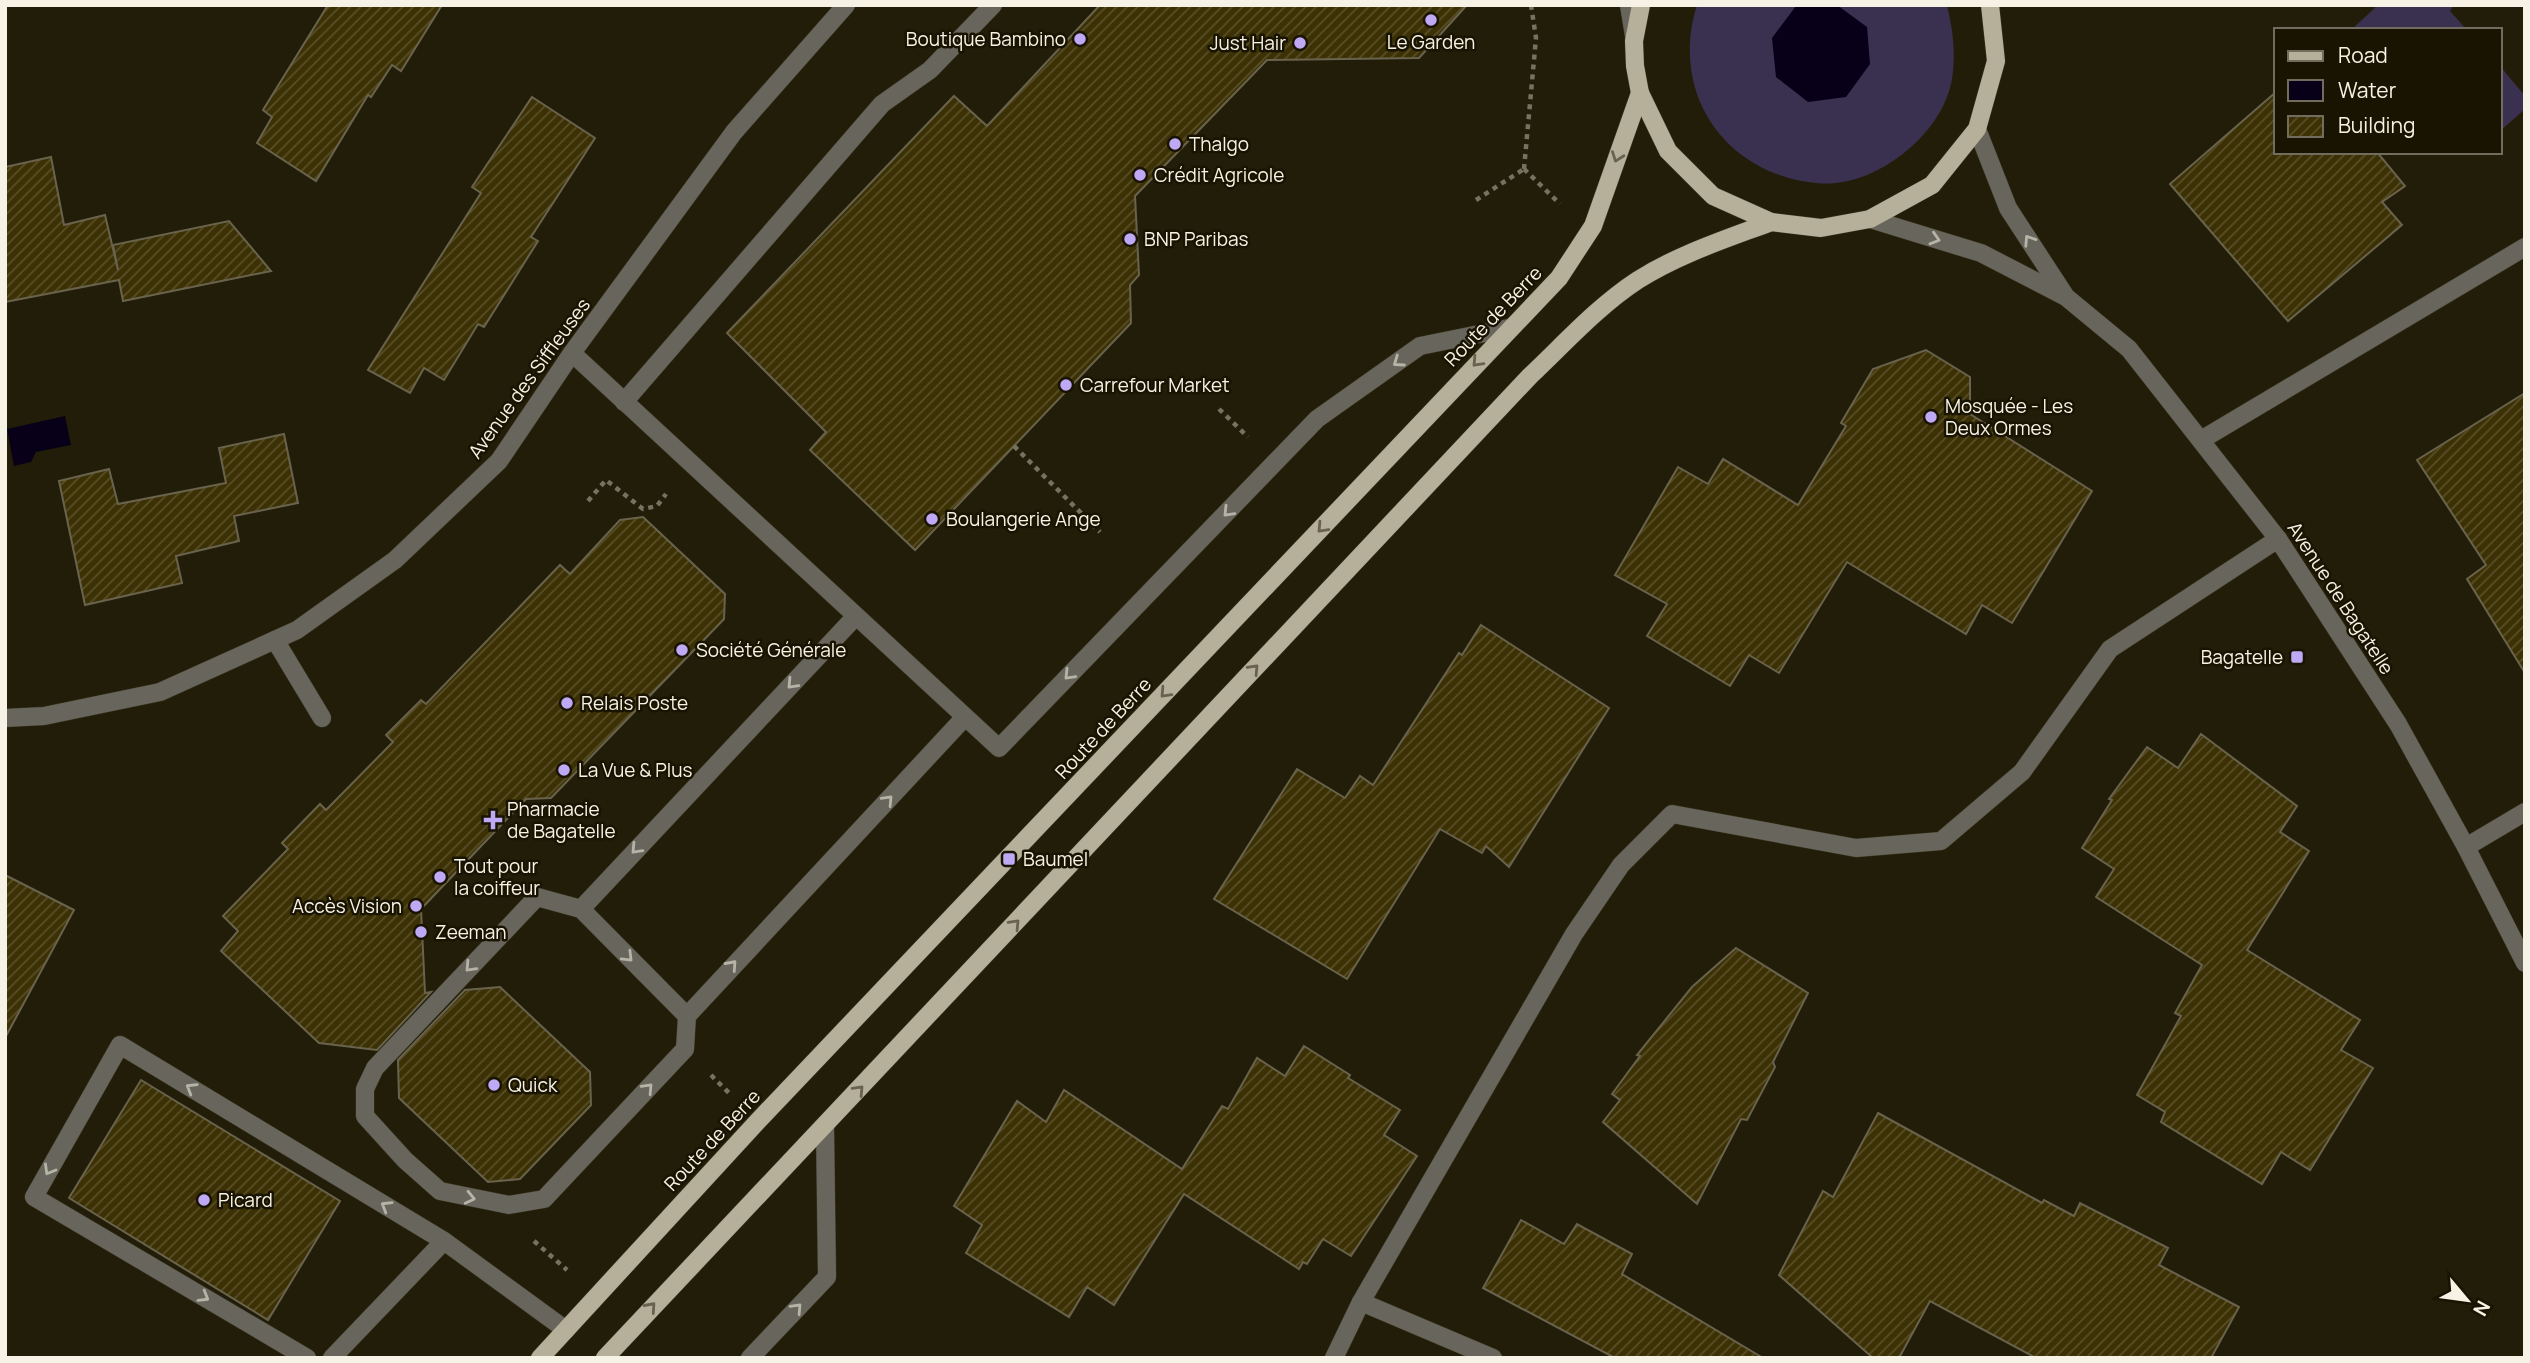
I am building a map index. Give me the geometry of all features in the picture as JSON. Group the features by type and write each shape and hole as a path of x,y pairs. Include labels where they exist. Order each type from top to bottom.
{"main road":[{"path":"1641,5 1634,41 1640,93 1668,151 1713,196 1771,222 1821,228 1870,219 1932,185 1977,130 1996,61 1990,5"},
{"name":"Route de Berre","path":"540,1358 757,1122 1508,328 1559,278 1592,226 1640,93"},
{"path":"605,1358 1530,376 1604,306 1637,281 1675,259 1771,222"}],"street":[{"name":"Avenue des Siffleuses","path":"5,718 44,716 160,692 297,630 395,560 499,461 572,353 734,132 846,5"},
{"path":"624,402 882,104 930,70 993,5"},
{"path":"1629,5 1634,41"},
{"name":"Avenue de Bagatelle","path":"1977,130 2008,208 2066,297"},
{"name":"Avenue de Bagatelle","path":"1870,219 1981,253 2066,297 2129,349 2278,539 2398,724 2466,847 2525,963"},
{"path":"2202,440 2525,247"},
{"path":"572,353 999,748 1317,419 1420,346 1508,328"},
{"path":"1334,1358 1361,1302 1574,934 1621,865 1672,814 1856,848 1941,841 2022,772 2110,649 2278,539"},
{"path":"581,909 856,616"},
{"path":"275,640 321,718"},
{"path":"687,1016 581,909 537,897 375,1068 365,1089 365,1116 405,1160 440,1191 509,1205 544,1199 685,1049 687,1016 965,717"},
{"path":"2466,847 2525,813"},
{"path":"307,1358 34,1196 120,1045 444,1241 566,1330"},
{"path":"750,1358 827,1277 825,1126"},
{"path":"332,1358 444,1241"},
{"path":"1361,1302 1493,1358"}],"path":[{"path":"1524,169 1536,38 1531,5"},
{"path":"1476,200 1524,169"},
{"path":"1524,169 1561,205"},
{"path":"1014,446 1100,532"},
{"path":"588,500 606,480 643,509"},
{"path":"685,1049 757,1122"},
{"path":"492,1203 596,1296"}],"shaded area":[{"path":"1697,5 1947,5 1954,60 1946,100 1935,120 1920,138 1902,155 1882,168 1860,178 1838,183 1816,183 1784,176 1755,164 1731,146 1712,124 1698,98 1691,69 1690,38"},
{"path":"2378,5 2454,5 2450,11 2465,28 2353,28"},
{"path":"2502,68 2525,96 2525,109 2502,129"}],"water":[{"path":"1837,5 1867,27 1870,64 1846,97 1808,102 1776,77 1772,38 1796,6"},
{"path":"65,416 71,445 36,452 31,462 14,466 7,429"}],"building":[{"path":"328,5 442,5 401,71 392,65 371,97 368,95 316,181 257,143 272,117 263,110"},
{"path":"1100,5 1467,5 1419,58 1267,60 1135,196 1139,275 1130,285 1131,323 915,550 810,450 826,432 727,333 954,96 987,126"},
{"path":"2274,94 2274,154 2379,154 2405,186 2382,202 2402,225 2288,321 2170,184"},
{"path":"532,97 595,138 531,237 538,241 484,327 478,324 444,380 424,368 410,393 368,370 481,193 472,187"},
{"path":"51,157 64,225 105,215 118,270 113,245 229,221 271,271 123,301 119,280 5,302 5,167"},
{"path":"1926,350 1970,377 1970,414 2092,491 2012,623 1982,605 1966,634 1847,562 1779,673 1749,655 1730,686 1647,636 1667,604 1615,575 1678,467 1708,484 1723,459 1798,505 1846,426 1841,423 1873,369"},
{"path":"2525,393 2525,673 2467,579 2486,565 2417,460"},
{"path":"284,434 298,503 234,516 239,541 176,556 182,583 85,605 59,481 109,469 118,504 226,483 219,448"},
{"path":"643,517 725,594 724,619 551,798 526,799 421,909 425,993 431,992 377,1050 319,1043 221,951 238,931 223,916 288,849 282,843 320,804 326,810 393,742 386,735 421,700 426,704 560,565 570,574 620,520"},
{"path":"1481,625 1609,708 1509,867 1486,846 1482,853 1440,829 1347,979 1214,899 1297,769 1345,798 1360,776 1373,785 1459,653 1462,655"},
{"path":"2201,734 2297,806 2280,832 2309,851 2247,950 2360,1020 2341,1050 2373,1068 2310,1170 2281,1152 2262,1184 2161,1122 2165,1112 2137,1095 2181,1016 2175,1013 2202,965 2096,897 2114,869 2082,848 2112,800 2109,799 2147,747 2178,768"},
{"path":"5,875 74,910 5,1038"},
{"path":"1736,948 1808,993 1773,1062 1775,1067 1747,1120 1741,1119 1697,1204 1603,1122 1620,1100 1612,1094 1640,1056 1637,1055 1692,987"},
{"name":"Quick","path":"500,987 590,1072 591,1105 520,1179 488,1182 399,1098 398,1060 465,990"},
{"path":"1304,1046 1350,1075 1348,1078 1400,1110 1384,1135 1417,1156 1351,1256 1323,1239 1307,1264 1303,1262 1299,1269 1184,1194 1114,1305 1087,1287 1069,1317 966,1253 982,1225 954,1206 1017,1101 1046,1122 1064,1090 1182,1169 1222,1106 1228,1109 1257,1058 1285,1076"},
{"name":"Picard","path":"141,1080 340,1201 268,1320 69,1198"},
{"path":"1878,1113 2042,1203 2044,1200 2074,1216 2080,1203 2168,1248 2159,1265 2239,1307 2211,1358 2036,1358 1930,1301 1899,1358 1873,1358 1779,1275 1823,1191 1833,1197"},
{"path":"1521,1220 1564,1244 1577,1224 1632,1254 1622,1274 1763,1358 1615,1358 1483,1288"}],"place":[{"name":"Le Garden","path":"1431,20"},
{"name":"Boutique Bambino","path":"1080,39"},
{"name":"Just Hair","path":"1300,43"},
{"name":"Thalgo","path":"1175,144"},
{"name":"Crédit Agricole","path":"1140,175"},
{"name":"BNP Paribas","path":"1130,239"},
{"name":"Carrefour Market","path":"1066,385"},
{"name":"Mosquée - Les Deux Ormes","path":"1931,417"},
{"name":"Boulangerie Ange","path":"932,519"},
{"name":"Société Générale","path":"682,650"},
{"name":"Bagatelle","path":"2297,657"},
{"name":"Relais Poste","path":"567,703"},
{"name":"La Vue & Plus","path":"564,770"},
{"name":"Pharmacie de Bagatelle","path":"493,820"},
{"name":"Baumel","path":"1009,859"},
{"name":"Tout pour la coiffeur","path":"440,877"},
{"name":"Accès Vision","path":"416,906"},
{"name":"Zeeman","path":"421,932"},
{"name":"Quick","path":"494,1085"},
{"name":"Picard","path":"204,1200"}]}
